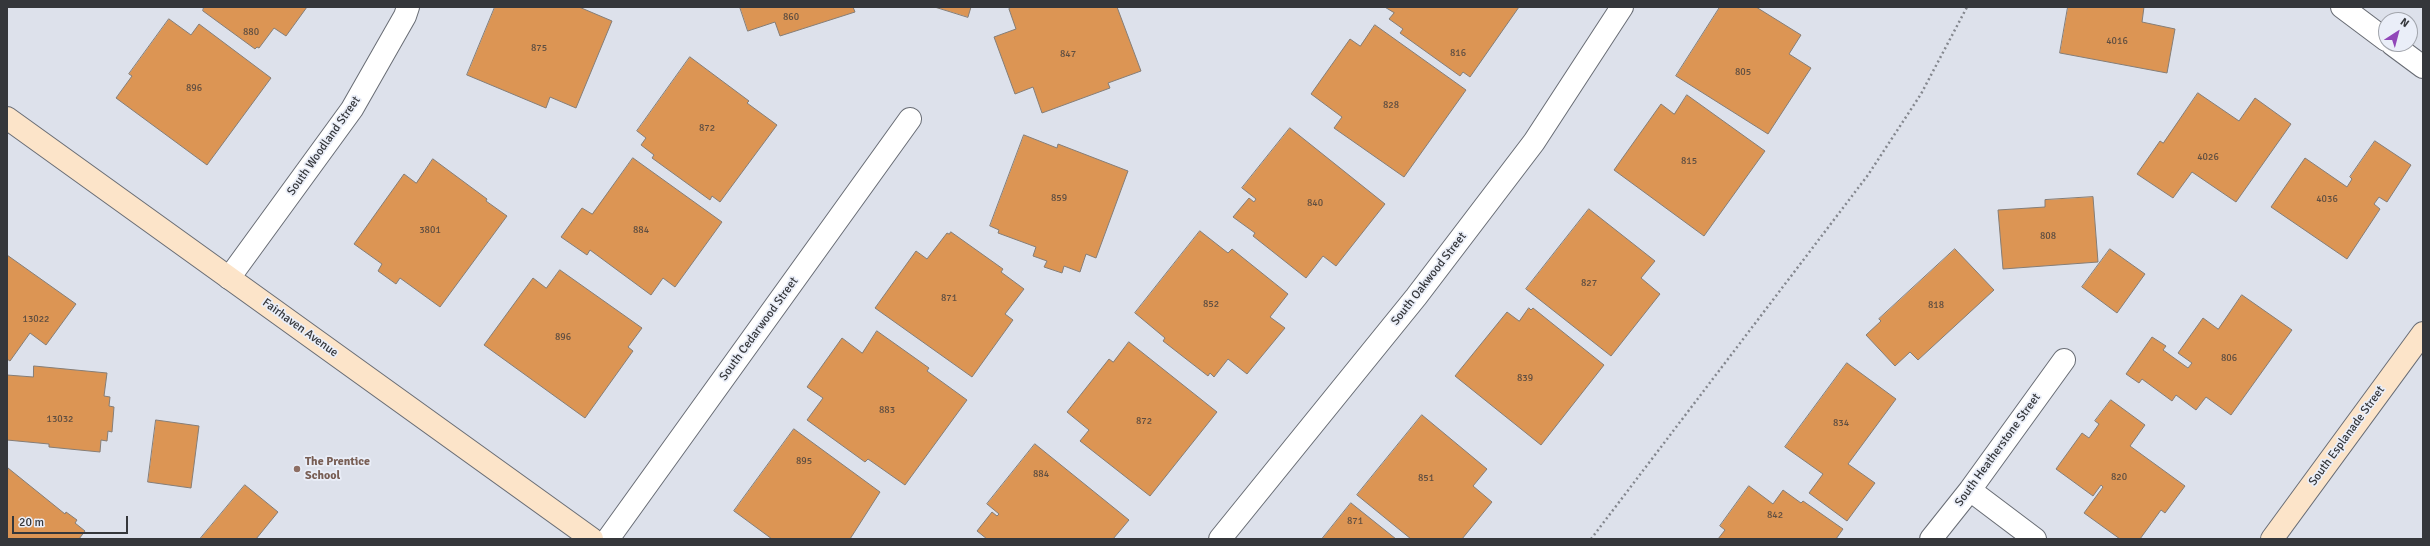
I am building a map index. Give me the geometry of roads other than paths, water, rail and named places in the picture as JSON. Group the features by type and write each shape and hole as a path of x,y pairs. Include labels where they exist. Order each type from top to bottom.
{"main road":[{"name":"Fairhaven Avenue","path":"7,118 592,539"},
{"name":"South Esplanade Street","path":"2272,539 2423,333"}],"street":[{"name":"South Woodland Street","path":"229,278 352,109 405,16 408,7"},
{"name":"South Oakwood Street","path":"1220,539 1416,297 1534,142 1622,7"},
{"path":"2342,7 2378,34"},
{"path":"2403,52 2423,67"},
{"name":"South Cedarwood Street","path":"608,539 910,118"},
{"name":"South Heatherstone Street","path":"1931,539 1970,490 2064,360"},
{"path":"1970,490 2035,539"}],"place":[{"name":"The Prentice School","path":"297,469"}]}
